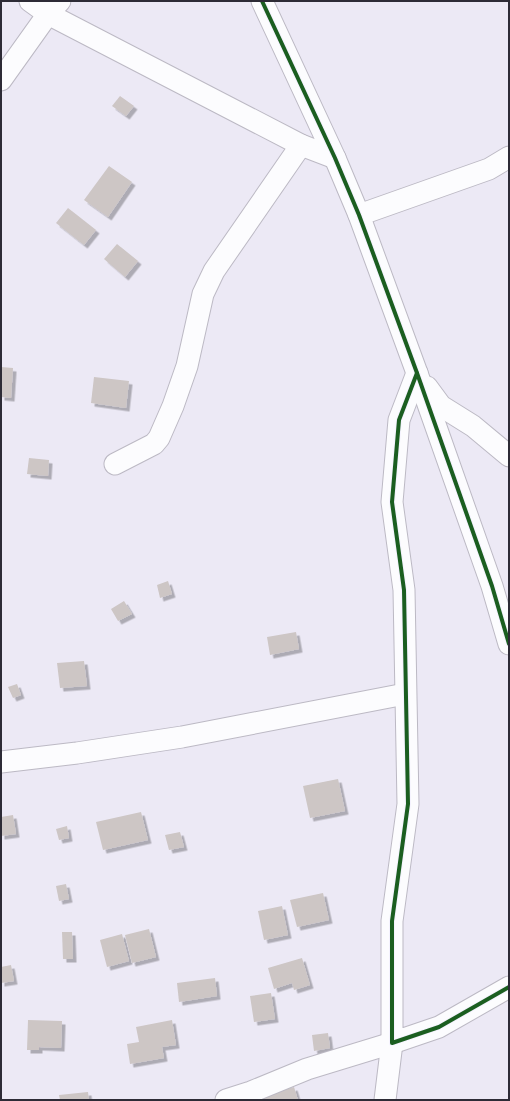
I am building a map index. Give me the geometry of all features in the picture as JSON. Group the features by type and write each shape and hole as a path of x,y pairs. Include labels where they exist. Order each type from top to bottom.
{"street":[{"path":"30,1 54,7 301,145 335,158"},
{"path":"262,1 335,158 359,215 417,373 492,586 509,644"},
{"path":"1,80 54,7"},
{"path":"115,464 154,444 159,438 174,406 187,366 198,310 203,294 214,271 301,145"},
{"path":"359,215 489,169 509,157"},
{"path":"417,373 441,406 473,426 509,456"},
{"path":"384,1100 392,1043 392,921 408,804 404,590 392,502 399,420 417,373"},
{"path":"1,762 77,753 182,737 405,694"},
{"path":"226,1100 251,1092 307,1069 438,1027 509,987"}],"building":[{"path":"120,96 134,106 126,116 112,106"},
{"path":"109,166 132,182 108,217 84,200"},
{"path":"68,208 96,230 84,245 56,223"},
{"path":"117,244 138,261 125,277 104,259"},
{"path":"1,367 13,368 11,398 1,397"},
{"path":"94,377 129,381 126,408 91,403"},
{"path":"29,458 49,460 48,476 27,474"},
{"path":"168,581 172,594 160,598 157,585"},
{"path":"124,601 132,614 118,621 111,609"},
{"path":"296,632 299,649 270,655 267,637"},
{"path":"84,661 87,686 60,688 57,663"},
{"path":"17,684 21,695 13,698 8,687"},
{"path":"338,779 345,811 310,818 303,786"},
{"path":"141,812 148,840 103,850 96,822"},
{"path":"13,815 16,834 1,836 1,817"},
{"path":"67,826 69,838 59,840 56,829"},
{"path":"180,832 184,847 169,850 165,835"},
{"path":"66,884 69,899 59,901 56,886"},
{"path":"323,893 329,920 297,927 290,900"},
{"path":"282,906 288,935 264,940 258,911"},
{"path":"149,929 156,957 132,963 125,935"},
{"path":"62,932 72,932 73,959 63,959"},
{"path":"122,934 129,961 107,967 100,940"},
{"path":"302,958 310,985 294,990 292,983 274,989 268,968"},
{"path":"11,965 14,981 1,983 1,967"},
{"path":"215,978 217,996 179,1002 177,983"},
{"path":"271,993 275,1019 254,1022 250,996"},
{"path":"28,1020 62,1021 61,1048 39,1047 39,1050 27,1050"},
{"path":"172,1020 176,1045 162,1047 164,1058 130,1064 127,1044 139,1042 136,1027"},
{"path":"328,1033 330,1048 314,1051 312,1035"},
{"path":"294,1087 298,1100 261,1100 260,1096"},
{"path":"88,1092 89,1100 60,1100 59,1095"}],"cycle path":[{"path":"262,1 335,158 359,215 417,373 492,586 509,644"},
{"path":"417,373 399,420 392,502 404,590 408,804 392,921 392,1043 439,1027 509,987"}]}
